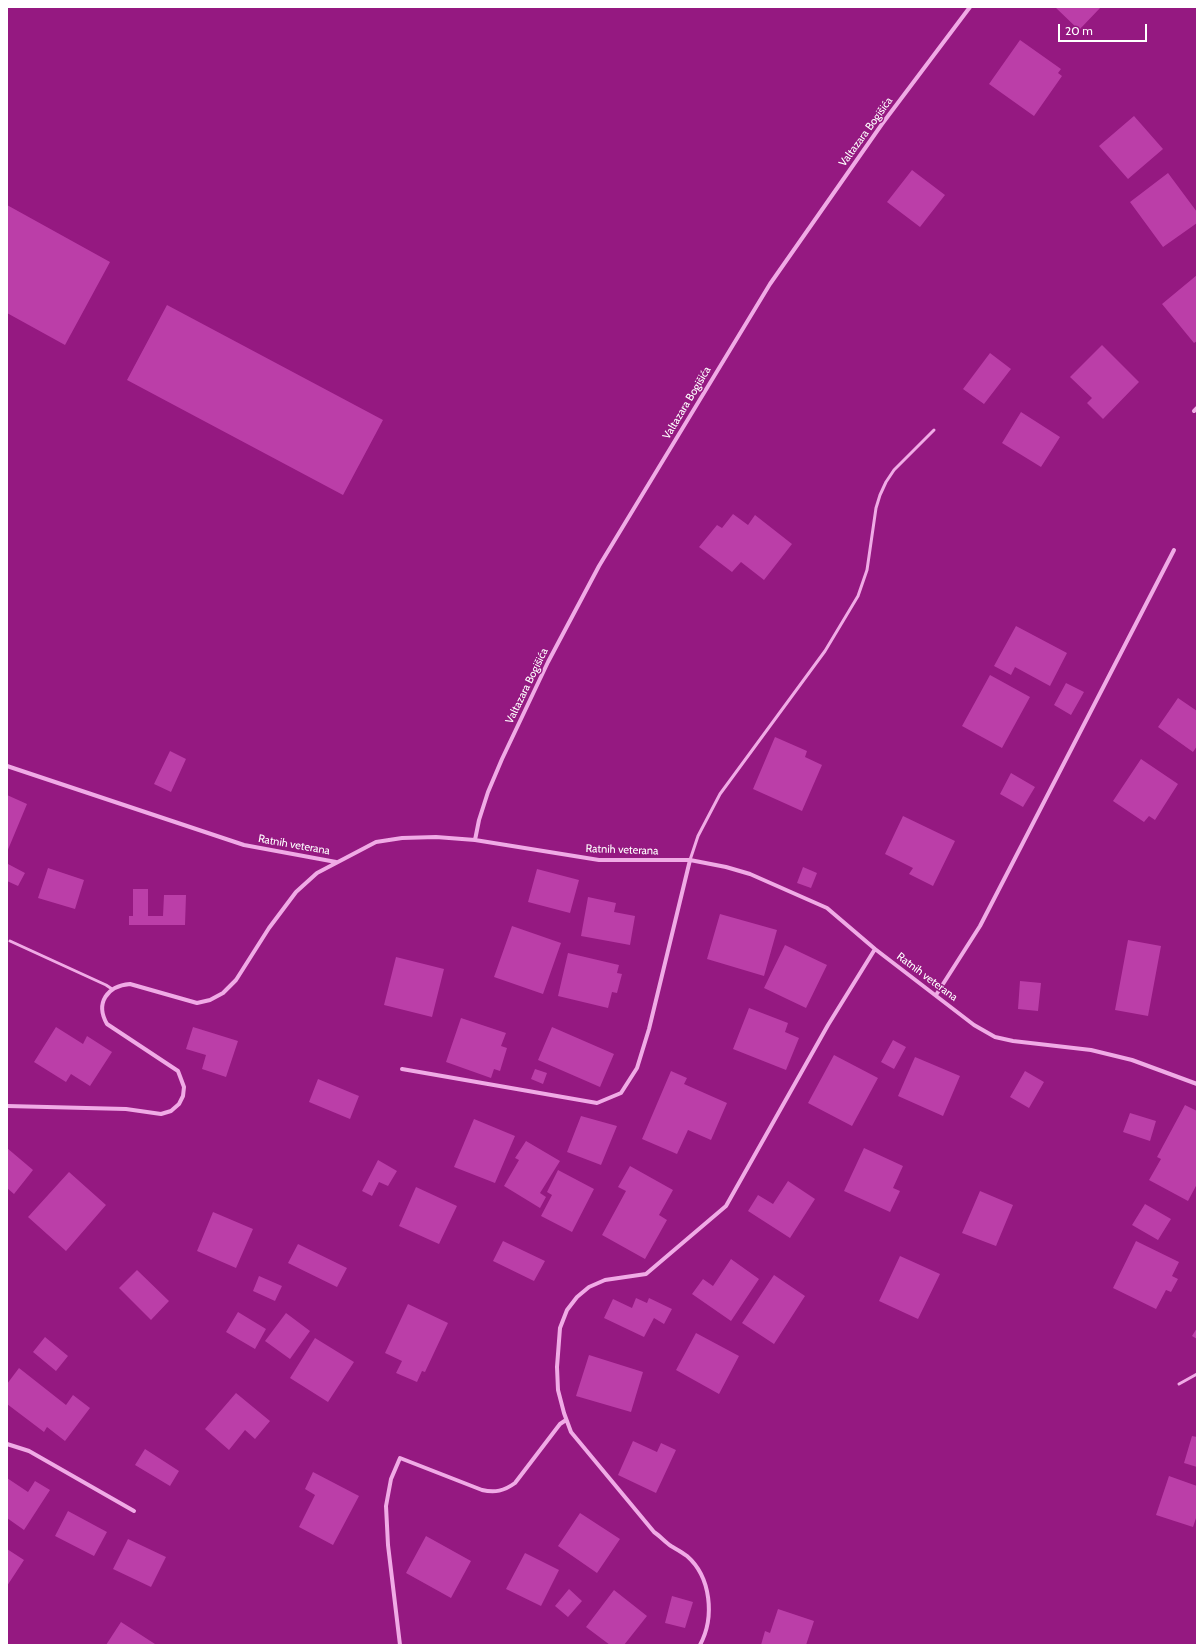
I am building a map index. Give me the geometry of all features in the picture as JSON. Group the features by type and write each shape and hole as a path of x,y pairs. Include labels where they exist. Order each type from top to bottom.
{"street":[{"name":"Valtazara Bogišića","path":"475,840 479,820 488,792 502,759 548,662 599,566 770,284 882,124 970,7"},
{"path":"936,995 980,926 1174,550"},
{"name":"Ratnih veterana","path":"7,766 244,845 336,862 376,842 402,838 436,838 475,840 599,860 690,860 726,867 750,874 827,908 875,949 974,1025 995,1037 1013,1041 1092,1050 1132,1060 1180,1076 1197,1084"},
{"path":"402,1069 597,1103 621,1093 637,1068 649,1029 690,860"},
{"path":"7,1106 126,1109 161,1114 171,1110 179,1104 183,1096 184,1087 178,1072 107,1024 103,1017 102,1006 105,997 112,989 120,985 130,984 197,1003 210,1000 223,993 236,980 269,928 296,892 317,873 336,862"},
{"path":"700,1645 707,1622 709,1601 705,1583 698,1569 686,1556 654,1532 571,1432 566,1420 558,1390 557,1367 560,1328 567,1310 577,1297 589,1287 605,1280 646,1274 726,1206 828,1025 875,949"},
{"path":"400,1645 388,1545 386,1506 391,1479 400,1458 482,1490 500,1492 515,1483 560,1424 566,1420"},
{"path":"7,1444 29,1451 134,1511"}],"lane":[{"path":"690,860 698,836 720,794 825,651 858,596 867,570 876,508 886,482 894,470 934,430"},
{"path":"10,941 112,989"},
{"path":"1179,1384 1197,1374"}],"building":[{"path":"1055,7 1101,7 1079,30"},
{"path":"1020,40 1061,69 1058,73 1062,76 1034,116 989,84"},
{"path":"1134,116 1163,149 1128,179 1099,146"},
{"path":"912,170 945,195 920,227 887,202"},
{"path":"1168,173 1197,212 1197,223 1163,247 1130,202"},
{"path":"7,205 110,262 65,345 7,313"},
{"path":"1197,275 1197,341 1194,343 1162,304"},
{"path":"167,305 383,420 343,495 127,380"},
{"path":"1102,345 1139,382 1103,419 1087,403 1092,398 1070,377"},
{"path":"990,353 1011,369 984,404 963,389"},
{"path":"1021,412 1060,437 1041,467 1002,443"},
{"path":"733,514 748,525 755,515 792,544 764,580 741,562 732,572 699,547 717,525 722,528"},
{"path":"1016,626 1067,653 1050,686 1015,667 1011,675 994,666"},
{"path":"990,675 1030,697 1002,748 962,726"},
{"path":"1066,683 1084,692 1071,715 1054,705"},
{"path":"1178,698 1197,711 1197,746 1193,752 1158,727"},
{"path":"775,737 807,751 805,757 822,765 802,811 753,789"},
{"path":"170,751 186,759 171,792 154,784"},
{"path":"1141,759 1178,784 1155,820 1149,816 1144,822 1113,801"},
{"path":"1011,773 1035,787 1023,807 1000,794"},
{"path":"7,795 27,804 7,852"},
{"path":"903,816 955,841 933,886 909,874 913,868 885,854"},
{"path":"8,864 25,873 18,886 7,881"},
{"path":"803,867 817,873 811,888 797,883"},
{"path":"48,868 84,880 75,909 38,898"},
{"path":"537,869 579,880 570,913 528,902"},
{"path":"133,889 148,889 148,916 163,916 164,895 186,895 185,925 129,925 129,916 133,916"},
{"path":"588,897 616,903 614,912 635,916 630,945 581,936"},
{"path":"720,914 777,930 764,976 707,959"},
{"path":"512,926 561,943 543,994 494,977"},
{"path":"1128,940 1161,946 1148,1016 1115,1010"},
{"path":"785,945 827,965 806,1008 764,988"},
{"path":"568,953 619,965 617,973 622,974 617,993 612,992 608,1008 558,996"},
{"path":"396,957 444,969 432,1017 384,1005"},
{"path":"1020,981 1041,983 1038,1011 1018,1009"},
{"path":"749,1008 788,1023 785,1032 799,1038 786,1070 733,1049"},
{"path":"461,1018 506,1033 501,1046 507,1048 500,1071 494,1069 491,1078 446,1062"},
{"path":"56,1027 83,1044 87,1036 112,1052 90,1086 71,1074 66,1082 34,1062"},
{"path":"193,1027 238,1041 226,1077 202,1069 206,1055 186,1049"},
{"path":"552,1027 614,1054 600,1087 538,1060"},
{"path":"893,1040 906,1047 894,1069 881,1062"},
{"path":"834,1055 878,1078 852,1126 808,1103"},
{"path":"915,1057 960,1076 943,1116 898,1096"},
{"path":"535,1069 547,1073 543,1084 531,1079"},
{"path":"671,1071 687,1078 684,1084 727,1103 711,1140 688,1130 677,1154 642,1139"},
{"path":"1025,1071 1044,1082 1029,1108 1010,1097"},
{"path":"318,1079 359,1096 350,1119 309,1102"},
{"path":"1185,1105 1197,1111 1197,1184 1188,1201 1149,1180 1161,1159 1157,1157"},
{"path":"1130,1113 1156,1121 1150,1141 1123,1132"},
{"path":"581,1116 617,1126 601,1165 567,1152"},
{"path":"474,1119 515,1136 495,1183 454,1167"},
{"path":"526,1141 560,1161 540,1193 546,1197 540,1208 504,1186 519,1160 515,1158"},
{"path":"7,1148 33,1170 14,1194 7,1188"},
{"path":"864,1148 903,1166 893,1188 900,1191 890,1212 844,1191"},
{"path":"378,1160 397,1171 388,1186 379,1182 372,1196 362,1191"},
{"path":"630,1166 673,1190 659,1215 667,1220 645,1259 602,1235 626,1191 618,1187"},
{"path":"558,1170 594,1189 572,1232 541,1216 552,1195 547,1192"},
{"path":"69,1172 106,1205 66,1251 28,1217"},
{"path":"788,1181 815,1199 790,1238 748,1211 758,1195 773,1204"},
{"path":"416,1187 457,1206 439,1244 399,1226"},
{"path":"980,1191 1013,1205 996,1246 962,1233"},
{"path":"1145,1204 1171,1219 1158,1240 1132,1225"},
{"path":"213,1212 253,1229 236,1268 197,1251"},
{"path":"503,1241 545,1261 534,1281 493,1261"},
{"path":"1136,1241 1179,1262 1172,1276 1178,1279 1171,1292 1166,1290 1156,1309 1113,1288"},
{"path":"298,1244 347,1268 337,1287 288,1263"},
{"path":"900,1256 940,1274 918,1319 879,1301"},
{"path":"731,1259 759,1279 731,1321 692,1294 703,1279 713,1286"},
{"path":"137,1270 169,1301 151,1320 119,1288"},
{"path":"774,1275 805,1296 774,1344 742,1323"},
{"path":"259,1276 282,1286 275,1301 253,1291"},
{"path":"636,1298 647,1303 649,1298 672,1309 664,1324 654,1318 644,1337 604,1318 613,1299 632,1308"},
{"path":"408,1304 448,1323 425,1372 422,1371 417,1382 396,1373 402,1361 385,1353"},
{"path":"238,1312 266,1329 255,1349 226,1332"},
{"path":"286,1313 310,1331 290,1359 265,1341"},
{"path":"1197,1328 1197,1339 1192,1336"},
{"path":"696,1333 739,1356 719,1394 676,1370"},
{"path":"45,1337 68,1356 56,1371 33,1352"},
{"path":"315,1338 354,1362 328,1402 290,1378"},
{"path":"589,1355 643,1372 631,1412 576,1396"},
{"path":"19,1368 66,1405 73,1395 90,1408 65,1441 47,1427 44,1432 7,1404 7,1384"},
{"path":"236,1393 270,1421 255,1439 245,1430 229,1450 205,1429"},
{"path":"1192,1436 1197,1437 1197,1467 1184,1463"},
{"path":"633,1441 657,1452 661,1443 676,1450 656,1493 618,1475"},
{"path":"145,1449 179,1471 170,1486 135,1465"},
{"path":"313,1472 359,1496 333,1545 299,1527 315,1495 305,1489"},
{"path":"1169,1476 1197,1486 1197,1515 1193,1527 1156,1515"},
{"path":"7,1478 28,1492 35,1481 50,1490 24,1530 7,1518"},
{"path":"68,1511 107,1532 94,1556 55,1536"},
{"path":"580,1513 620,1539 597,1573 558,1546"},
{"path":"426,1536 471,1561 451,1598 406,1573"},
{"path":"128,1539 166,1557 151,1587 113,1569"},
{"path":"7,1549 24,1560 7,1586"},
{"path":"525,1553 559,1570 541,1606 506,1589"},
{"path":"569,1589 582,1601 568,1617 555,1606"},
{"path":"614,1590 647,1616 624,1645 610,1645 586,1627"},
{"path":"672,1596 693,1602 685,1628 665,1623"},
{"path":"778,1609 814,1621 806,1645 761,1645 765,1631 770,1633"},
{"path":"121,1622 155,1644 106,1645"}]}
